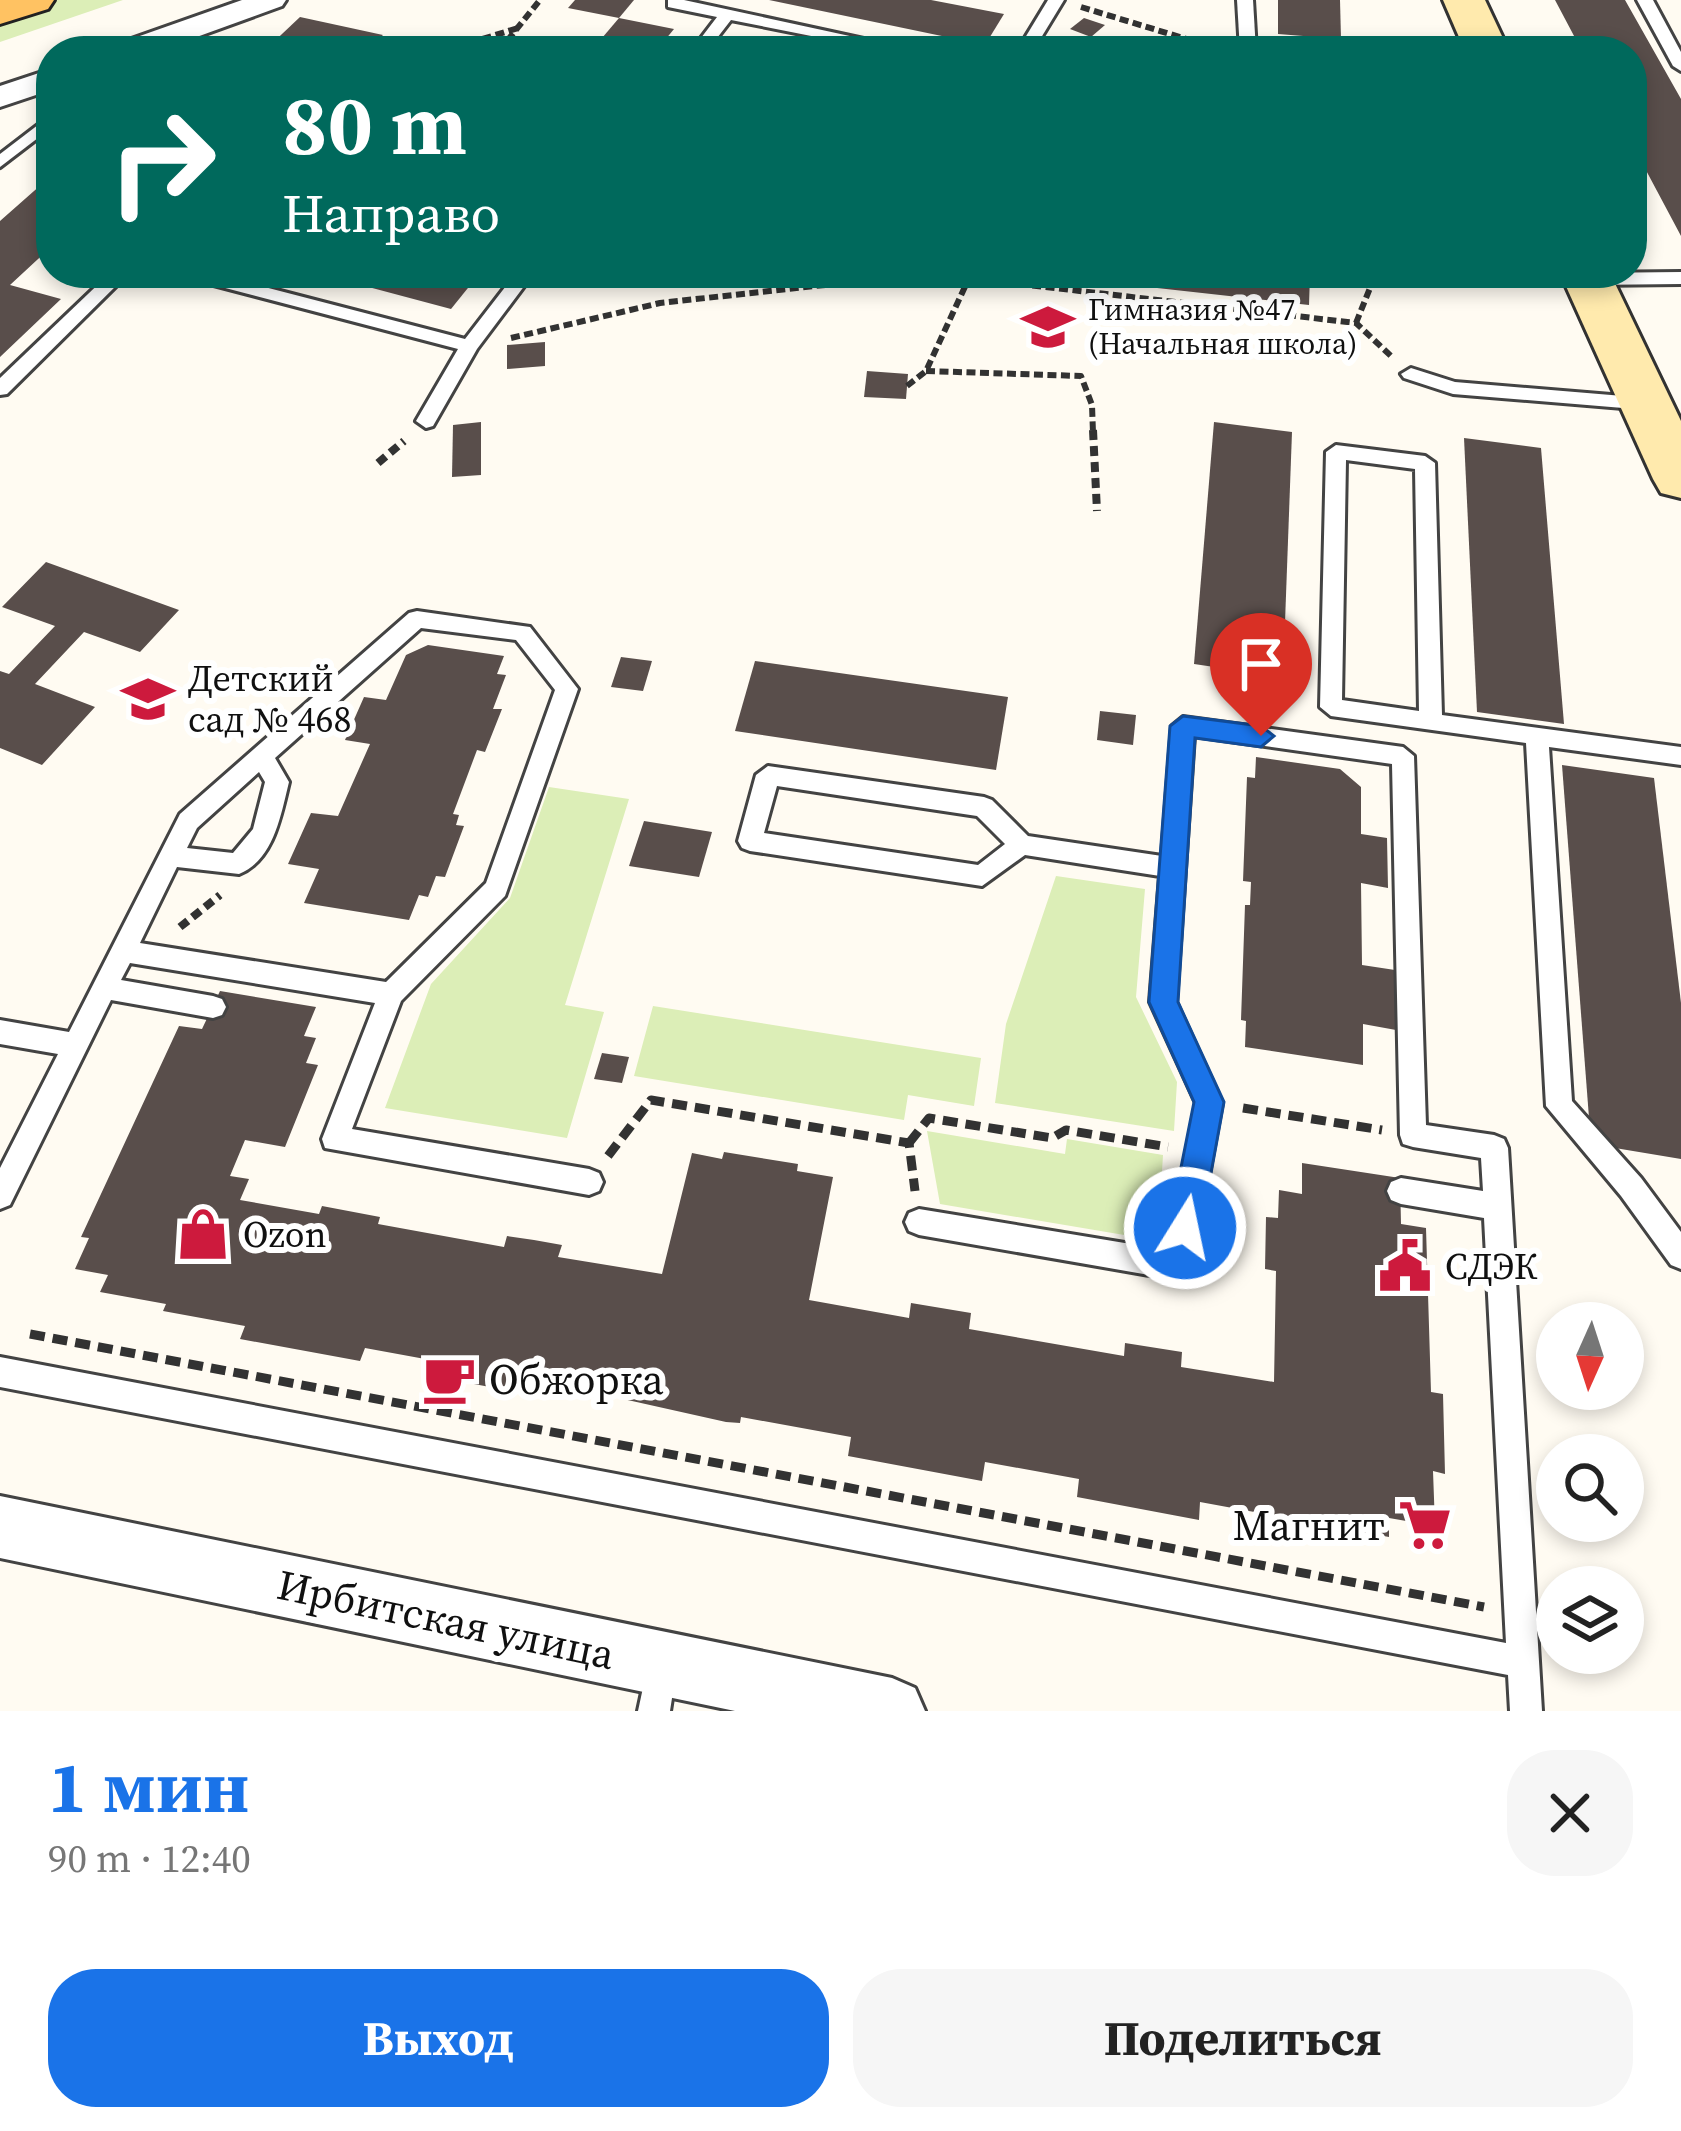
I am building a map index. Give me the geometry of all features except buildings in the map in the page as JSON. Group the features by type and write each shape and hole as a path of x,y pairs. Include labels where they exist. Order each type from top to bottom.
{"main road":[{"path":"0,11 33,0"},
{"path":"1464,0 1480,36"},
{"path":"1593,288 1665,406 1681,479"}],"street":[{"path":"175,36 271,0"},
{"path":"0,98 36,85"},
{"name":"Ирбитская улица","path":"0,1527 658,1687 892,1711"}],"lane":[{"path":"676,0 673,4 834,36"},
{"path":"1034,36 1056,0"},
{"path":"1245,0 1247,36"},
{"path":"1645,0 1681,66"},
{"path":"711,36 727,15"},
{"path":"0,162 36,132"},
{"path":"1647,277 1681,278"},
{"path":"0,388 104,288"},
{"path":"247,288 469,346"},
{"path":"427,421 469,346 513,288"},
{"path":"1411,374 1453,388 1665,406"},
{"path":"1431,722 1425,463 1336,452 1330,707 1431,722 1681,756"},
{"path":"0,1196 105,988 134,953 188,821 417,619 522,633 567,689 496,889 391,994 335,1139 589,1182"},
{"path":"919,1222 1178,1266 1209,1102 1163,1002 1183,726 1403,756 1413,1136 1494,1148 1526,1711"},
{"path":"1537,736 1559,1106 1631,1187 1681,1255"},
{"path":"171,856 239,864 264,833 277,782 262,756"},
{"path":"1021,845 982,876 750,841 768,775 983,807 1021,845 1173,868"},
{"path":"134,953 391,994"},
{"path":"105,988 213,1006"},
{"path":"0,1032 76,1046"},
{"path":"1401,1192 1497,1207"},
{"path":"0,1372 1523,1662"}],"path":[{"path":"511,36 540,0"},
{"path":"1078,6 1176,36"},
{"path":"492,36 518,28"},
{"path":"469,346 572,326 660,302 773,288"},
{"path":"907,386 926,371 964,288"},
{"path":"1057,288 1356,322 1411,374"},
{"path":"1356,322 1370,288"},
{"path":"926,371 1081,376 1092,405 1097,511"},
{"path":"134,953 243,877 239,864"},
{"path":"589,1182 651,1100 909,1143"},
{"path":"1209,1102 1413,1136"},
{"path":"919,1222 909,1143 929,1118 1052,1138 1066,1130 1199,1152"},
{"path":"23,1333 1520,1614"}],"green space":[{"path":"58,0 123,0 0,42 0,20"},
{"path":"549,787 629,799 565,1005 604,1012 567,1138 385,1108 431,984 510,898"},
{"path":"1056,876 1145,889 1136,997 1177,1082 1174,1131 995,1103 1006,1024"},
{"path":"653,1006 981,1058 974,1106 908,1095 904,1120 634,1076"},
{"path":"927,1131 1065,1154 1067,1139 1163,1155 1159,1221 1148,1239 940,1204"}],"place":[{"name":"Гимназия №47 (Начальная школа)","path":"1048,327"},
{"name":"Детский сад № 468","path":"148,699"},
{"name":"Ozon","path":"203,1234"},
{"name":"СДЭК","path":"1405,1266"},
{"name":"Обжорка","path":"449,1379"},
{"name":"Магнит","path":"1425,1525"}],"route":[{"path":"1185,1228 1209,1102 1163,1002 1183,726 1261,736"}]}
